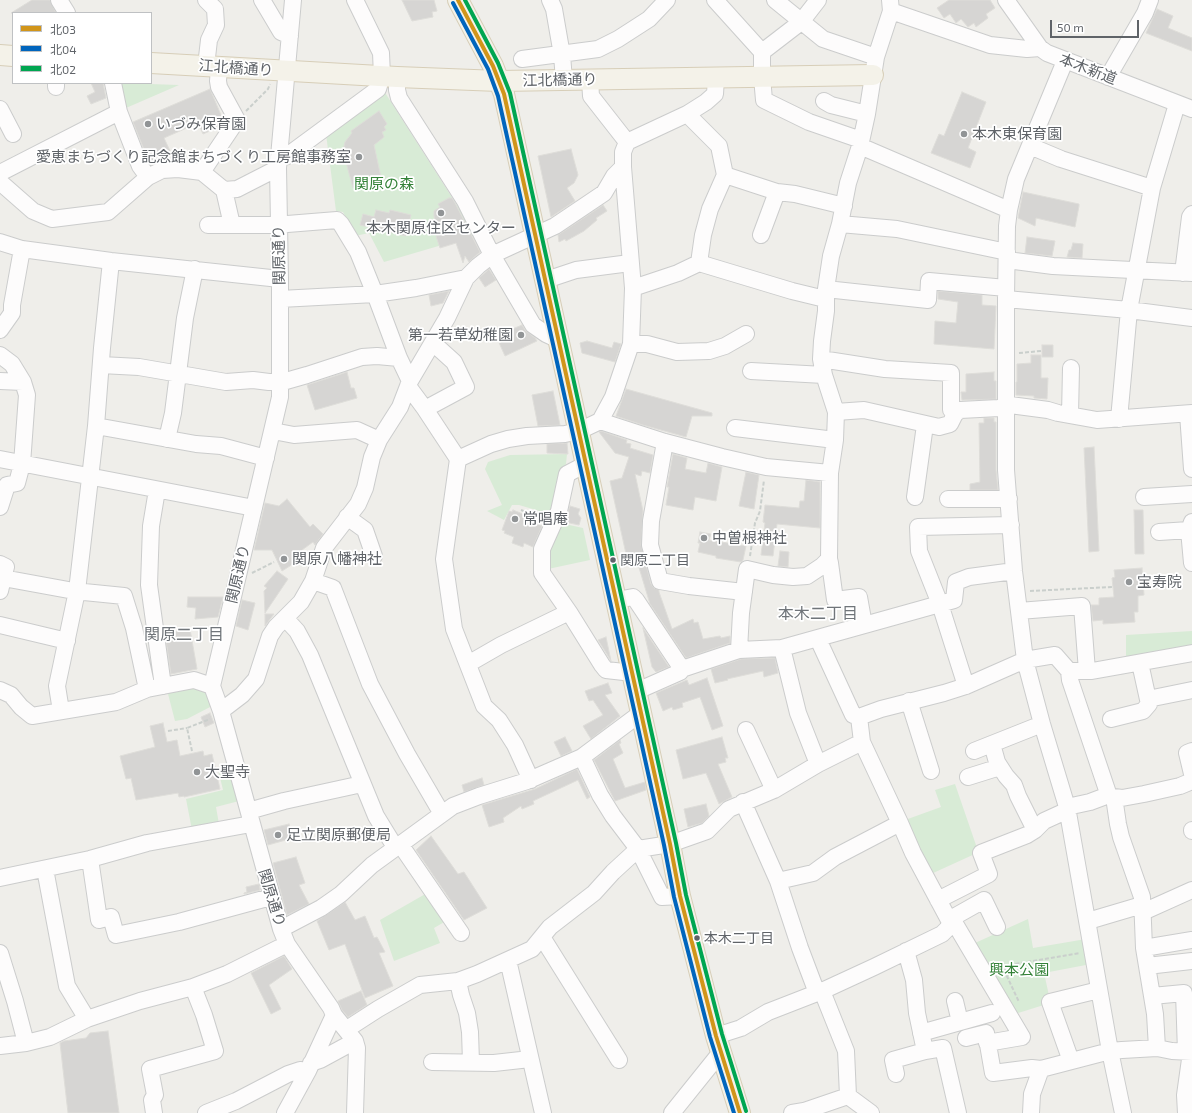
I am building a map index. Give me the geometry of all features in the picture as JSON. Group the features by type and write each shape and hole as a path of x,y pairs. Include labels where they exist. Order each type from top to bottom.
{"main road":[{"path":"458,0 499,81 504,94 635,682 680,896 718,1044 740,1113"},
{"path":"0,55 12,56"},
{"name":"江北橋通り","path":"152,63 499,81 762,77 875,66"}],"street":[{"path":"59,0 66,12"},
{"path":"202,172 237,120 219,87 212,66 209,40 216,25 214,9 206,0"},
{"path":"262,0 281,32 290,36"},
{"name":"関原通り","path":"293,0 278,164 280,397 212,686 219,714 251,817 271,897 281,929 287,944 331,1008 334,1015 351,1035"},
{"path":"355,0 389,76 397,90 399,98 465,201 492,255 533,325 546,334 559,340"},
{"path":"522,59 562,55 598,49 618,39 649,18 667,0"},
{"path":"776,0 823,39 875,66"},
{"path":"762,52 801,22 818,0"},
{"name":"本木新道","path":"1006,0 1040,48 1047,53 1185,106"},
{"path":"1108,77 1145,13 1150,0"},
{"path":"717,1 762,52 764,100 809,122 861,143 1009,210"},
{"path":"555,3 564,80"},
{"path":"864,624 859,597 835,600 830,563 828,559 830,473 835,440 836,412 824,375 821,359 826,311 825,294 831,256 840,224 848,183 861,143 875,66 891,6 990,45 1027,49 1040,48"},
{"path":"1065,61 1016,179 1009,210 1007,226 1006,294 1006,470 1014,572 1025,660 1042,724 1068,809 1110,1052 1123,1113"},
{"path":"224,190 237,189 278,164 378,89 389,76"},
{"path":"600,422 612,397 631,344 633,288 623,152 627,142 687,114 706,102 715,94 716,78"},
{"path":"590,80 591,96 627,142"},
{"path":"113,84 119,112 140,166 148,177"},
{"path":"824,101 831,105 867,114"},
{"path":"1119,419 1129,310 1152,188 1185,106"},
{"path":"0,110 13,134"},
{"path":"0,173 119,112"},
{"path":"687,114 719,146 725,175 710,209 703,235 699,263"},
{"path":"1030,146 1061,159 1152,188"},
{"path":"219,714 242,695 256,679 270,636 276,627 301,602 313,581 324,548 358,504 365,488 372,457 378,440 400,407 409,383 433,343 466,278 492,255 555,226 604,193 614,176 623,167"},
{"path":"0,182 32,211 52,219 108,212 148,177 162,170 178,169 202,172 224,190 232,225"},
{"path":"725,175 777,192 795,194 844,206"},
{"path":"761,235 777,192"},
{"path":"840,224 897,229 1053,266 1187,273 1190,217 1192,214"},
{"path":"208,225 279,224 337,220 358,252 409,383 458,459 444,559 454,629 484,706 499,720 515,745 531,780"},
{"path":"0,242 22,249 111,261 280,279"},
{"path":"0,330 12,313 12,305 22,249"},
{"path":"61,711 58,686 77,591 96,426 111,261"},
{"path":"546,280 576,270 630,263"},
{"path":"633,288 678,273 699,263 792,292 928,300 929,281 1006,294 1192,318"},
{"path":"167,439 178,375 185,318 195,269"},
{"path":"280,299 375,294 466,278"},
{"path":"631,344 647,344 677,352 709,351 725,346 746,334"},
{"path":"425,409 466,387 454,362 433,343"},
{"path":"0,355 12,364 23,382 27,394 22,464 17,483 7,485 0,507"},
{"path":"101,365 139,367 178,375 226,382 253,380 281,381 306,375 362,357 378,356 399,358"},
{"path":"821,359 885,369 951,373 951,410 955,414"},
{"path":"1070,415 1071,368"},
{"path":"751,371 824,375"},
{"path":"0,380 23,382"},
{"path":"836,412 864,410 939,427 950,424 955,414 960,410 999,408 1010,405 1097,420 1190,414 1192,469"},
{"path":"458,459 491,444 527,436 565,434 579,431 600,422 665,442 766,467 830,473"},
{"path":"915,497 925,425"},
{"path":"96,426 196,444 221,446 266,458"},
{"path":"735,428 835,440"},
{"path":"272,431 294,435 356,430 378,440"},
{"path":"665,442 651,521 650,545 660,582 744,592"},
{"path":"0,459 254,508"},
{"path":"586,464 567,474 559,511 542,549 542,573 606,670 635,682 680,672 682,669 739,650 782,648 954,600 956,582 969,577 1014,572"},
{"path":"157,490 151,526 149,585 163,686"},
{"path":"1144,497 1192,494"},
{"path":"948,499 1009,499"},
{"path":"347,518 365,530 374,556"},
{"path":"966,686 940,604 919,551 918,527 1011,525"},
{"path":"1159,532 1190,526 1192,563"},
{"path":"739,650 741,613 747,569 773,575 793,577 807,576 822,566 828,559"},
{"path":"1,578 77,591 124,596 134,628 147,689"},
{"path":"313,581 333,588 370,684 407,754 442,814"},
{"path":"617,600 633,597 636,600 682,669"},
{"path":"1019,611 1082,606 1087,671"},
{"path":"468,664 501,645 569,612"},
{"path":"285,618 299,634 310,655 376,816 461,933"},
{"path":"0,625 67,641"},
{"path":"818,639 853,715 859,717 881,709 966,686 1025,660 1055,655 1069,671 1070,680 1111,797 1121,837 1142,897 1144,948 1155,1014 1157,1048"},
{"path":"782,648 798,713 818,764"},
{"path":"1069,671 1092,671 1192,653"},
{"path":"1111,719 1143,711 1149,704 1140,663"},
{"path":"0,690 12,695 21,707 32,716 116,702 147,689 194,680 212,686"},
{"path":"1148,699 1192,690"},
{"path":"909,701 932,771"},
{"path":"281,929 321,908 342,894 372,865 453,806 479,796 531,780 582,757 641,713"},
{"path":"859,717 862,742 900,823 912,853 950,922 954,922 1022,1037 988,1043"},
{"path":"974,751 1042,724"},
{"path":"746,730 774,790"},
{"path":"206,1113 236,1101 288,1074 310,1067 351,1035 378,1009 420,985 458,981 532,949 550,927 594,893 613,872 638,849 670,844 707,831 729,809 774,790 818,764 862,742"},
{"path":"992,744 997,762 1014,785 1035,830"},
{"path":"1192,751 1187,753 1192,774"},
{"path":"582,757 600,795 613,816 638,849 662,897 680,896"},
{"path":"968,778 1000,767"},
{"path":"938,900 989,874 981,853 1027,835 1035,830 1044,821 1068,809 1106,796 1122,798 1180,786 1192,781"},
{"path":"0,878 90,859 251,817 284,801 362,784"},
{"path":"743,802 778,881 800,948 846,1051 848,1096"},
{"path":"778,881 813,873 835,857 900,823"},
{"path":"90,859 100,920 111,917 116,935 179,922 271,897"},
{"path":"45,869 68,986 87,1019"},
{"path":"1088,921 1142,909 1192,890"},
{"path":"672,1113 718,1044 768,1012 820,992 942,934 948,928 952,918 984,900 997,927"},
{"path":"542,936 619,1060"},
{"path":"1144,948 1192,940"},
{"path":"0,1046 26,1043 50,1037 87,1019 140,1001 193,987 227,974 287,944"},
{"path":"906,951 914,980 917,1013 925,1051"},
{"path":"0,952 26,1043"},
{"path":"508,960 543,1113"},
{"path":"1147,966 1192,961"},
{"path":"458,981 467,1013 471,1062"},
{"path":"154,1113 152,1100 155,1095 150,1069 215,1051 204,1015 193,987"},
{"path":"1071,1061 1050,1002 1099,990"},
{"path":"1152,996 1184,993 1190,1052 1185,1095 1186,1113"},
{"path":"955,1001 960,1022"},
{"path":"921,1034 992,1013"},
{"path":"285,1113 310,1067 334,1015"},
{"path":"966,1038 986,1033 993,1074 1032,1068 1041,1069 1110,1052 1157,1048 1172,1052 1190,1052"},
{"path":"351,1035 357,1048 355,1113"},
{"path":"896,1074 893,1060 925,1051 943,1048 958,1113"},
{"path":"432,1062 494,1063 530,1059"},
{"path":"1031,1113 1032,1094 1041,1069"},
{"path":"792,1113 804,1111 848,1096"},
{"path":"848,1096 871,1113"}],"path":[{"path":"237,120 268,89 270,83"},
{"path":"1006,353 1041,351"},
{"path":"749,569 755,523 760,511 766,467"},
{"path":"521,510 554,522"},
{"path":"247,575 274,562"},
{"path":"1017,592 1112,587"},
{"path":"168,732 187,728 219,714"},
{"path":"187,728 192,750"},
{"path":"986,975 1004,970 1015,964 1093,951"}],"green space":[{"path":"120,84 179,85 126,108"},
{"name":"関原の森","path":"384,91 476,235 384,262 369,233 355,236 343,212 336,211 326,134"},
{"path":"567,454 566,464 562,469 553,515 519,505 512,505 504,520 487,511 502,505 485,469 488,462 510,455"},
{"path":"560,523 583,528 590,560 548,569 548,555"},
{"path":"1192,631 1192,649 1126,662 1126,635"},
{"path":"193,685 208,691 212,706 187,719 175,721 167,690"},
{"path":"230,766 239,801 216,807 219,824 192,830 186,799 223,790 218,769"},
{"path":"955,784 977,848 977,853 931,874 905,820 941,807 935,790"},
{"path":"427,893 446,921 434,928 440,943 394,961 380,920"},
{"name":"興本公園","path":"1028,919 1033,948 1086,939 1091,964 1044,973 1050,1000 1047,1004 1015,1014 975,943"}],"building":[{"path":"32,0 50,0 56,12 13,12"},
{"path":"402,0 434,0 437,11 432,12 433,17 412,21"},
{"path":"949,0 990,0 995,8 986,14 988,18 976,27 974,23 968,27 961,19 956,23 950,14 944,18 937,8"},
{"path":"1157,9 1173,16 1168,28 1192,38 1192,51 1146,33"},
{"path":"91,84 103,84 106,98 91,104 87,96 95,92"},
{"path":"210,89 224,122 221,126 203,134 198,123 164,138 171,153 149,162 133,122"},
{"path":"962,92 986,102 968,148 976,152 970,168 931,153 939,134 944,136"},
{"path":"379,111 387,124 384,127 386,130 382,132 384,137 374,145 382,182 353,188 343,151 345,142 352,133 351,131"},
{"path":"571,149 578,175 574,183 567,188 575,201 551,217 538,156"},
{"path":"1023,192 1079,204 1075,227 1036,218 1035,226 1018,218"},
{"path":"452,198 455,203 480,252 469,262 465,256 463,263 456,243 440,248 436,236 443,234 435,224 434,211 440,207 438,204"},
{"path":"603,205 607,211 596,218 597,220 584,231 566,241 565,239 559,242 558,235"},
{"path":"376,210 389,213 390,210 411,215 406,236 360,225 363,214 374,217"},
{"path":"1027,237 1055,241 1052,256 1025,253"},
{"path":"1073,243 1083,244 1082,258 1067,257"},
{"path":"489,269 496,280 485,287 479,278"},
{"path":"449,291 443,303 431,306 429,295"},
{"path":"938,291 982,295 982,305 996,306 994,349 934,344 935,321 956,323 958,302 938,299"},
{"path":"522,325 525,330 537,341 505,356 496,336"},
{"path":"587,341 612,348 614,342 621,344 615,362 582,353 580,343"},
{"path":"1042,345 1053,345 1053,357 1042,357"},
{"path":"1031,355 1041,355 1041,378 1048,378 1047,399 1034,398 1034,396 1016,395 1017,364 1031,363"},
{"path":"347,372 351,388 354,388 357,398 315,410 307,385"},
{"path":"994,372 994,381 996,381 996,399 962,400 961,392 966,392 966,374"},
{"path":"626,389 712,413 712,416 692,416 686,437 643,425 616,416"},
{"path":"553,391 560,425 538,426 532,395"},
{"path":"984,418 994,418 994,422 996,422 996,470 998,490 970,490 970,484 980,482 979,423 984,423"},
{"path":"601,431 627,440 626,443 631,444 630,448 653,455 650,473 642,471 641,476 635,474 643,511 641,545 651,584 654,588 659,590 672,629 693,619 694,623 698,622 703,639 730,636 730,643 686,658 650,604 637,561 628,563 610,481 622,478 629,457 615,453 599,432"},
{"path":"567,443 568,454 547,453 547,444"},
{"path":"1094,447 1099,551 1089,552 1084,448"},
{"path":"673,454 687,458 685,469 706,473 708,463 722,467 716,501 695,497 693,510 666,505 669,487 667,487"},
{"path":"746,472 759,475 754,509 739,506"},
{"path":"806,480 820,482 820,528 777,524 773,556 761,555 765,523 763,522 765,505 799,508 800,501 804,501"},
{"path":"287,499 310,527 313,524 323,534 315,545 313,542 298,553 301,559 282,571 272,550 254,550 265,503 279,506"},
{"path":"570,506 580,509 578,514 581,518 579,525 565,522"},
{"path":"513,510 540,521 538,524 542,526 533,547 524,543 523,547 512,543 514,537 504,533 505,531 502,530 509,511 512,512"},
{"path":"1134,510 1143,510 1144,554 1135,554"},
{"path":"700,532 711,534 709,540 746,546 743,560 741,562 716,558 716,556 698,552"},
{"path":"780,551 789,552 788,567 778,566"},
{"path":"1142,568 1144,595 1138,596 1138,612 1134,612 1135,622 1103,624 1103,620 1093,621 1091,605 1099,605 1099,598 1114,597 1112,578 1115,577 1114,570"},
{"path":"277,571 288,579 265,613 264,591 267,588 264,586"},
{"path":"188,597 223,597 218,617 195,619 196,608 187,607"},
{"path":"242,600 255,603 248,630 236,626"},
{"path":"265,614 274,614 265,626"},
{"path":"643,628 669,667 656,672 652,667"},
{"path":"190,629 197,669 171,674 165,633"},
{"path":"606,637 611,661 598,640"},
{"path":"775,658 778,673 764,677 763,671 715,683 711,669 741,659"},
{"path":"707,678 723,726 712,730 700,697 682,703 683,707 673,710 672,707 663,711 656,693 687,680 689,685"},
{"path":"608,683 612,693 605,695 620,716 591,739 583,726 603,715 593,700 589,701 585,691"},
{"path":"210,713 214,723 205,727 201,717"},
{"path":"163,723 167,742 177,740 180,756 203,751 204,756 212,754 220,789 184,797 179,797 178,793 136,800 131,778 126,779 120,756 155,747 150,726"},
{"path":"565,737 572,751 561,756 554,742"},
{"path":"722,737 728,758 725,758 726,762 718,764 732,797 719,804 706,773 683,779 676,750"},
{"path":"620,740 621,743 619,744 623,753 613,759 625,788 645,782 646,790 615,801 594,760"},
{"path":"577,769 590,797 587,799 578,780 533,801 534,804 522,809 521,806 503,818 504,822 489,827 482,805 535,789"},
{"path":"482,778 484,785 464,792 462,785"},
{"path":"706,804 709,816 702,823 688,827 684,809"},
{"path":"289,824 293,838 268,845 264,830"},
{"path":"431,836 458,874 464,872 487,908 464,920 416,850"},
{"path":"296,857 305,883 299,885 309,904 287,915 273,863"},
{"path":"259,884 260,890 244,894 247,892 246,887"},
{"path":"345,902 355,920 365,916 374,938 377,937 385,952 379,953 393,986 365,998 345,944 329,950 317,921"},
{"path":"284,956 292,969 269,985 281,1009 271,1014 251,973"},
{"path":"361,991 367,1005 348,1017 342,1010 338,1001"},
{"path":"108,1031 119,1113 68,1113 60,1043 64,1041 86,1038 90,1033"}],"transit line":[{"name":"北03","path":"458,0 493,66 504,94 670,844 680,896 716,1036 740,1113"},
{"name":"北02","path":"465,0 498,63 510,93 676,843 686,895 722,1034 746,1111"},
{"name":"北04","path":"453,3 488,69 498,96 664,845 674,897 710,1037 734,1113"}],"place":[{"name":"いづみ保育園","path":"148,124"},
{"name":"本木東保育園","path":"964,134"},
{"name":"愛恵まちづくり記念館まちづくり工房館事務室","path":"359,157"},
{"name":"本木関原住区センター","path":"441,213"},
{"name":"第一若草幼稚園","path":"521,335"},
{"name":"常唱庵","path":"515,519"},
{"name":"中曽根神社","path":"704,538"},
{"name":"関原八幡神社","path":"284,559"},
{"name":"関原二丁目","path":"613,560"},
{"name":"宝寿院","path":"1129,582"},
{"name":"大聖寺","path":"197,772"},
{"name":"足立関原郵便局","path":"278,835"},
{"name":"本木二丁目","path":"697,938"}],"district":[{"name":"本木二丁目","path":"818,614"},
{"name":"関原二丁目","path":"184,635"}]}
